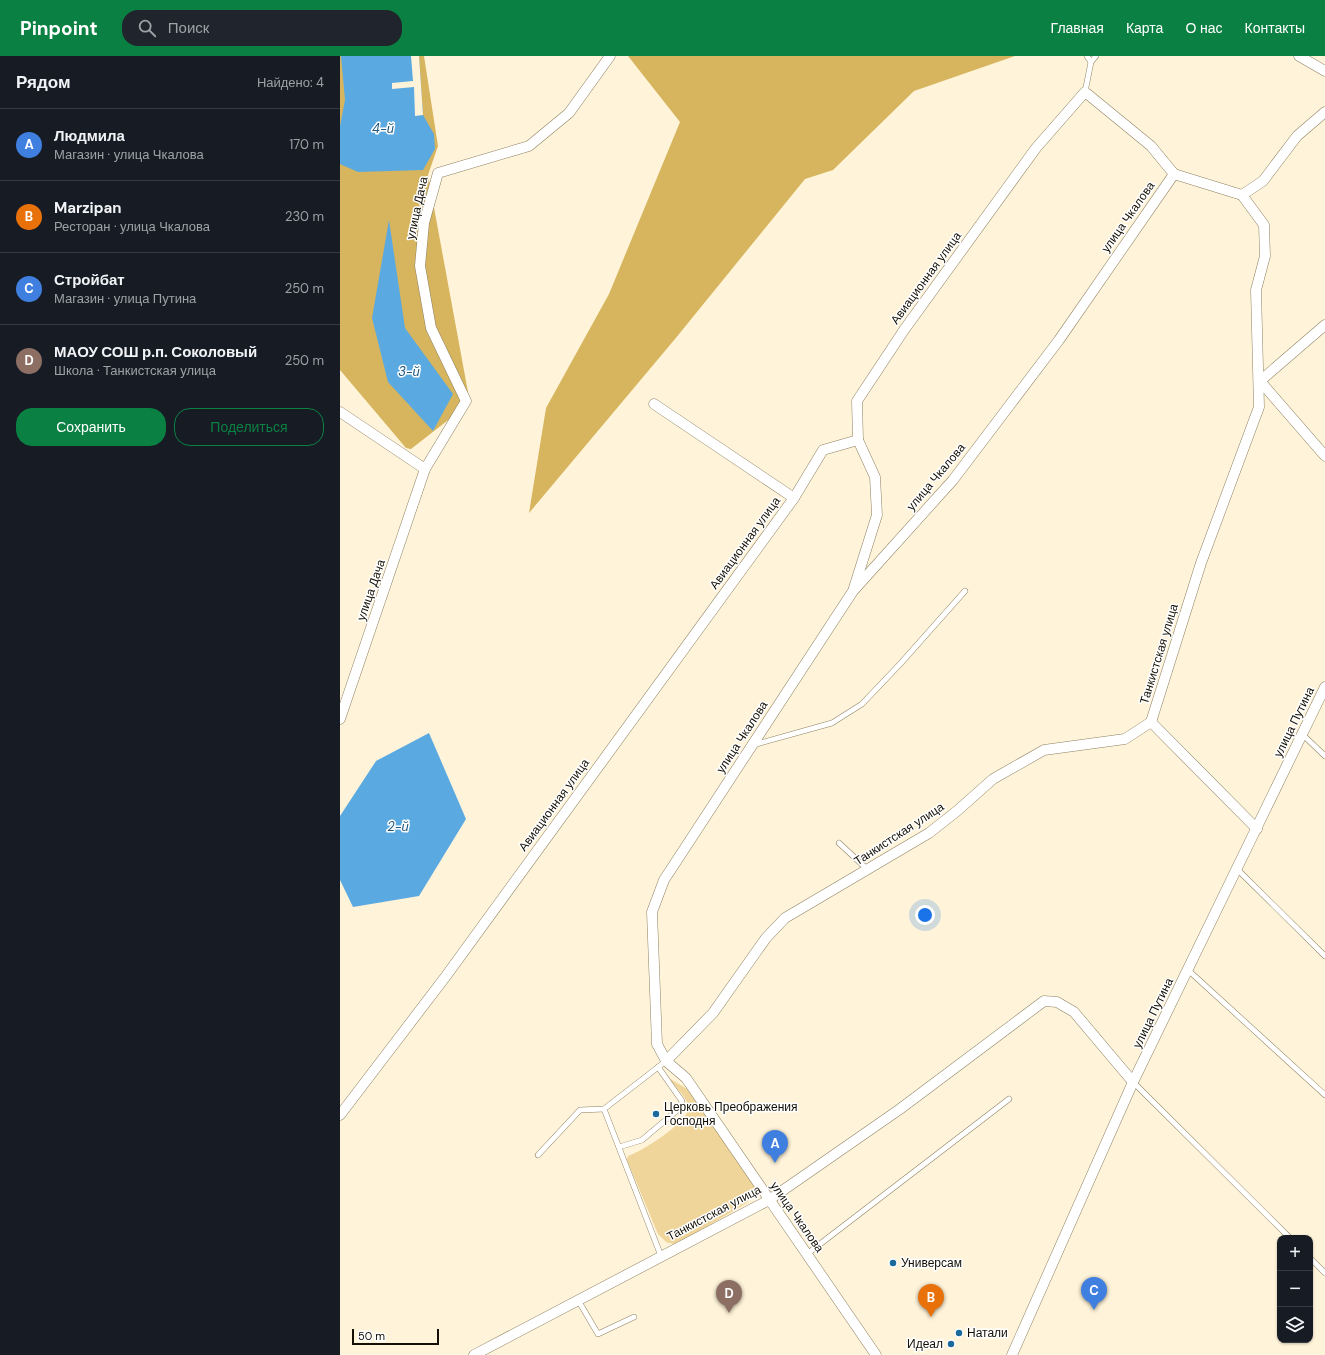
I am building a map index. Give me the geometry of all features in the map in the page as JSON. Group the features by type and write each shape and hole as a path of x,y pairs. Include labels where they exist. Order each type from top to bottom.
{"street":[{"name":"улица Дача","path":"340,719 425,469 466,401 431,328 420,266 424,223 438,173 529,146 569,113 610,56"},
{"path":"1299,56 1325,71"},
{"path":"1086,92 1151,146 1174,174 1242,195 1262,181 1298,136 1325,112"},
{"name":"Авиационная улица","path":"340,1116 446,976 794,498 823,450 858,440 857,401 904,330 1036,148 1086,92"},
{"name":"улица Чкалова","path":"876,1355 686,1078 666,1061 657,1044 652,912 664,880 853,591 954,480 1058,340 1174,174"},
{"name":"Танкистская улица","path":"666,1061 713,1012 766,938 785,918 929,833 957,811 993,779 1044,750 1125,738 1151,722 1200,563 1259,407 1260,381 1256,290 1265,256 1264,225 1242,195"},
{"path":"1325,325 1260,381 1325,456"},
{"path":"654,404 794,498"},
{"path":"340,412 425,469"},
{"path":"853,591 878,515 875,477 858,440"},
{"name":"улица Путина","path":"1012,1355 1133,1082 1325,687"},
{"path":"1151,722 1257,829"},
{"name":"Танкистская улица","path":"474,1355 769,1200 900,1109 1044,1001 1057,1002 1074,1012 1133,1082"}],"lane":[{"path":"1086,56 1091,62"},
{"path":"1086,92 1091,62 1096,56"},
{"path":"752,745 832,723 862,704 901,663 965,591"},
{"path":"1302,734 1325,756"},
{"path":"839,842 868,870"},
{"path":"1237,869 1325,956"},
{"path":"1188,970 1325,1095"},
{"path":"538,1155 580,1110 604,1109 666,1061"},
{"path":"619,1148 642,1140 681,1107 682,1101 658,1067"},
{"path":"1133,1082 1287,1235"},
{"path":"807,1254 1009,1100"},
{"path":"604,1109 661,1256"},
{"path":"1313,1261 1325,1273"},
{"path":"578,1300 598,1334 634,1317"}],"shaded area":[{"path":"340,56 424,56 438,146 428,175 470,403 411,449 406,448 340,370"},
{"path":"628,56 1015,56 914,91 833,170 805,179 675,339 529,513 546,408 609,294 680,122"},
{"path":"667,1077 689,1090 754,1183 755,1192 747,1203 685,1239 673,1244 666,1242 658,1234 627,1160 628,1156 643,1149 674,1128 687,1113 688,1107 685,1099"}],"water":[{"name":"4-й","path":"341,56 419,56 423,115 434,134 435,149 423,170 358,172 340,164 340,126 345,100"},
{"name":"3-й","path":"389,220 405,328 453,394 433,431 388,382 372,318"},
{"name":"2-й","path":"429,733 466,819 419,896 353,907 340,880 340,816 376,761"}],"pier":[{"path":"411,56 419,56 423,115 415,116 414,87 392,89 392,83 413,81"}],"place":[{"name":"Церковь Преображения Господня","path":"656,1114"},
{"name":"Людмила","path":"775,1163"},
{"name":"Универсам","path":"893,1263"},
{"name":"Стройбат","path":"1094,1310"},
{"name":"МАОУ СОШ р.п. Соколовый","path":"729,1313"},
{"name":"Marzipan","path":"931,1317"},
{"name":"Натали","path":"959,1333"},
{"name":"Идеал","path":"951,1344"}]}
